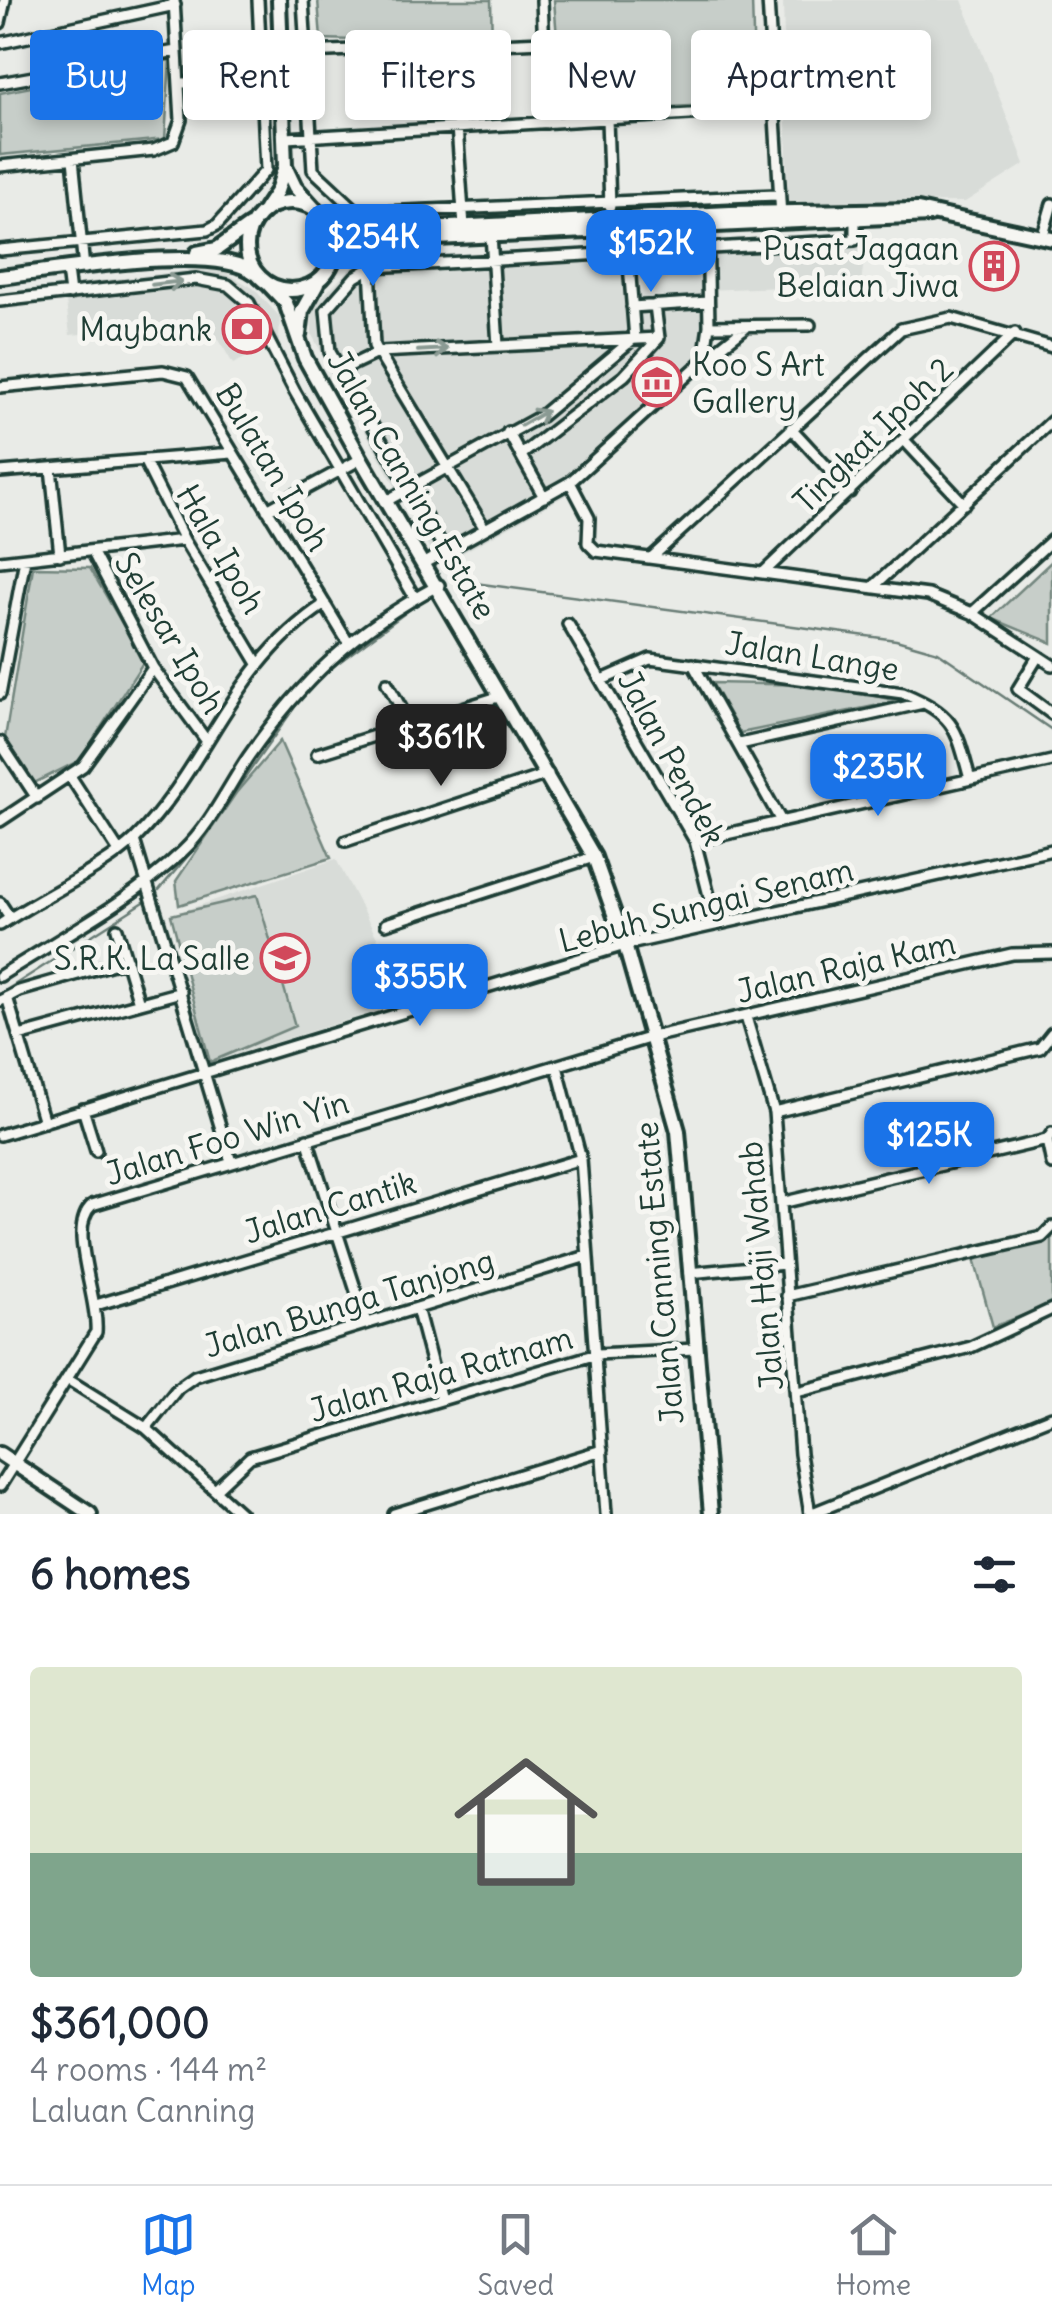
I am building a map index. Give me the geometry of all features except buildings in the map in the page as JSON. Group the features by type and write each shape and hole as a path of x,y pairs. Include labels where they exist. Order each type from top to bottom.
{"main road":[{"path":"279,0 280,30"},
{"path":"265,281 248,256 249,231 277,191 285,166 285,120"},
{"path":"285,166 295,187 333,232 333,259"},
{"path":"186,258 217,249 259,216 290,202 346,230 606,221 624,226 704,227 933,215"},
{"path":"0,277 186,258 232,260 265,281 295,290 320,279 333,259 352,246 373,241 491,238 730,213 918,210 1047,237"},
{"name":"Jalan Canning Estate","path":"299,337 306,300 320,279"},
{"name":"Jalan Canning Estate","path":"265,281 286,303 305,358 336,414 426,562 594,857 625,945 678,1131 711,1514"},
{"path":"0,1454 90,1514"}],"street":[{"path":"0,22 5,0"},
{"path":"258,0 259,30"},
{"path":"302,0 304,30"},
{"path":"542,0 543,30"},
{"path":"768,0 770,30"},
{"path":"0,43 175,2 181,126 168,146 0,166"},
{"path":"325,51 531,43"},
{"path":"0,84 176,51"},
{"path":"179,83 183,83"},
{"path":"0,250 207,230 218,224 266,170 263,120"},
{"path":"310,120 313,170 359,213 777,195"},
{"path":"286,138 587,120"},
{"path":"607,120 609,203 624,226 634,339"},
{"path":"774,120 778,212 783,218 807,224"},
{"path":"456,126 462,227 486,229 491,238 498,346"},
{"path":"73,159 84,268"},
{"path":"1047,237 1051,207"},
{"path":"704,360 709,326 704,227 710,217 730,213"},
{"path":"446,552 328,348 326,310 355,277 370,268 855,240 855,221"},
{"path":"370,268 378,352 485,528"},
{"path":"68,270 70,294"},
{"path":"0,302 196,279 219,281 236,290 254,309 415,598"},
{"path":"632,307 708,302"},
{"path":"522,455 624,376 658,338 655,305"},
{"path":"651,558 902,329 951,318 1015,333 1052,347"},
{"path":"709,326 810,324"},
{"path":"426,562 570,482 747,326"},
{"name":"Tingkat Ipoh 2","path":"764,572 1015,333"},
{"path":"340,371 378,352 658,338"},
{"path":"388,500 541,416 634,339"},
{"name":"Bulatan Ipoh","path":"0,387 176,372 193,382 349,644"},
{"path":"336,414 356,402"},
{"path":"873,587 1052,421"},
{"path":"791,428 850,492"},
{"path":"508,432 544,497"},
{"path":"1041,432 1052,440"},
{"path":"904,440 964,504"},
{"path":"0,472 232,453"},
{"path":"267,510 361,458"},
{"name":"Hala Ipoh","path":"144,460 184,540 258,662"},
{"path":"51,468 60,555"},
{"path":"570,482 589,518 586,536 591,548 938,598 972,613 1052,665"},
{"path":"0,561 184,540"},
{"path":"972,613 1052,540"},
{"name":"Selesar Ipoh","path":"92,551 154,668 206,740"},
{"path":"0,694 26,558"},
{"path":"0,976 148,881 186,848 275,718 312,674 349,644 439,585"},
{"path":"0,925 134,840 258,662 292,626 325,604"},
{"name":"Jalan Pendek","path":"568,624 695,841 716,923"},
{"path":"1037,658 1018,689 1052,714"},
{"name":"Jalan Lange","path":"602,680 639,660 871,687 924,702 953,723 970,779"},
{"path":"692,664 781,822"},
{"path":"0,821 70,776 95,754 154,668"},
{"path":"387,683 410,724"},
{"path":"317,754 501,696"},
{"path":"740,744 924,702"},
{"path":"0,742 38,798"},
{"path":"695,841 1052,761"},
{"path":"346,841 548,774"},
{"path":"70,776 118,850"},
{"path":"134,840 231,1162"},
{"name":"Lebuh Sungai Senam","path":"0,1135 625,945 1052,850"},
{"path":"386,924 594,857"},
{"path":"0,902 10,918"},
{"path":"118,929 139,1003"},
{"name":"Jalan Raja Kam","path":"652,1037 1012,954 1052,953"},
{"path":"44,1122 4,999 126,960"},
{"path":"19,1036 181,992"},
{"name":"Jalan Haji Wahab","path":"746,1016 774,1112 803,1486 810,1514"},
{"path":"774,1112 1040,1048 1052,1033"},
{"name":"Jalan Foo Win Yin","path":"0,1486 96,1332 96,1306 80,1229 86,1210 231,1162 652,1037"},
{"path":"1040,1048 1052,1058"},
{"path":"558,1066 580,1159 606,1514"},
{"path":"83,1109 96,1151"},
{"path":"781,1202 1049,1136 1052,1164"},
{"path":"307,1139 366,1322"},
{"name":"Jalan Cantik","path":"96,1306 334,1230 580,1159"},
{"path":"787,1296 1042,1237 1052,1227"},
{"name":"Jalan Bunga Tanjong","path":"146,1428 178,1388 194,1376 587,1256"},
{"path":"689,1273 784,1264"},
{"path":"417,1308 441,1400"},
{"path":"796,1392 971,1347 1052,1309"},
{"name":"Jalan Raja Ratnam","path":"216,1489 250,1457 597,1354 695,1349"},
{"path":"67,1380 146,1428 242,1514"},
{"path":"810,1514 1052,1417"},
{"path":"394,1514 602,1450"}],"shaded area":[{"path":"318,0 491,0 492,30 345,30 345,40 325,39 325,30 320,30"},
{"path":"554,0 752,0 753,30 691,30 691,106 671,107 671,30 556,30"},
{"path":"783,0 962,0 1025,164 965,202 788,204 786,120 931,120 931,30 784,30"},
{"path":"170,60 165,139 0,155 0,93 30,87 30,120 163,120 163,61"},
{"path":"867,235 861,284 705,290 706,344 693,380 568,494 439,566 312,335 312,307 361,258"},
{"path":"216,267 253,288 280,317 279,341 233,364 218,338 191,324 70,335 64,285"},
{"path":"1052,561 1052,643 991,618"},
{"path":"33,567 90,568 144,661 80,760 32,784 5,738"},
{"path":"712,683 822,685 899,701 740,733"},
{"path":"280,741 331,858 179,905 176,881 236,793"},
{"name":"S.R.K. La Salle","path":"336,859 410,1001 210,1062 171,915"},
{"path":"257,895 295,1026 210,1062 171,915"},
{"path":"1052,1234 1052,1304 993,1327 974,1259"}],"waterway":[{"path":"453,580 896,640 938,652 1052,730"},
{"path":"322,675 425,598"},
{"path":"159,890 199,843 306,691"},
{"path":"0,994 144,902"}],"place":[{"name":"Pusat Jagaan Belaian Jiwa","path":"994,266"},
{"name":"Maybank","path":"247,329"},
{"name":"Koo S Art Gallery","path":"657,382"},
{"name":"S.R.K. La Salle","path":"285,958"}]}
